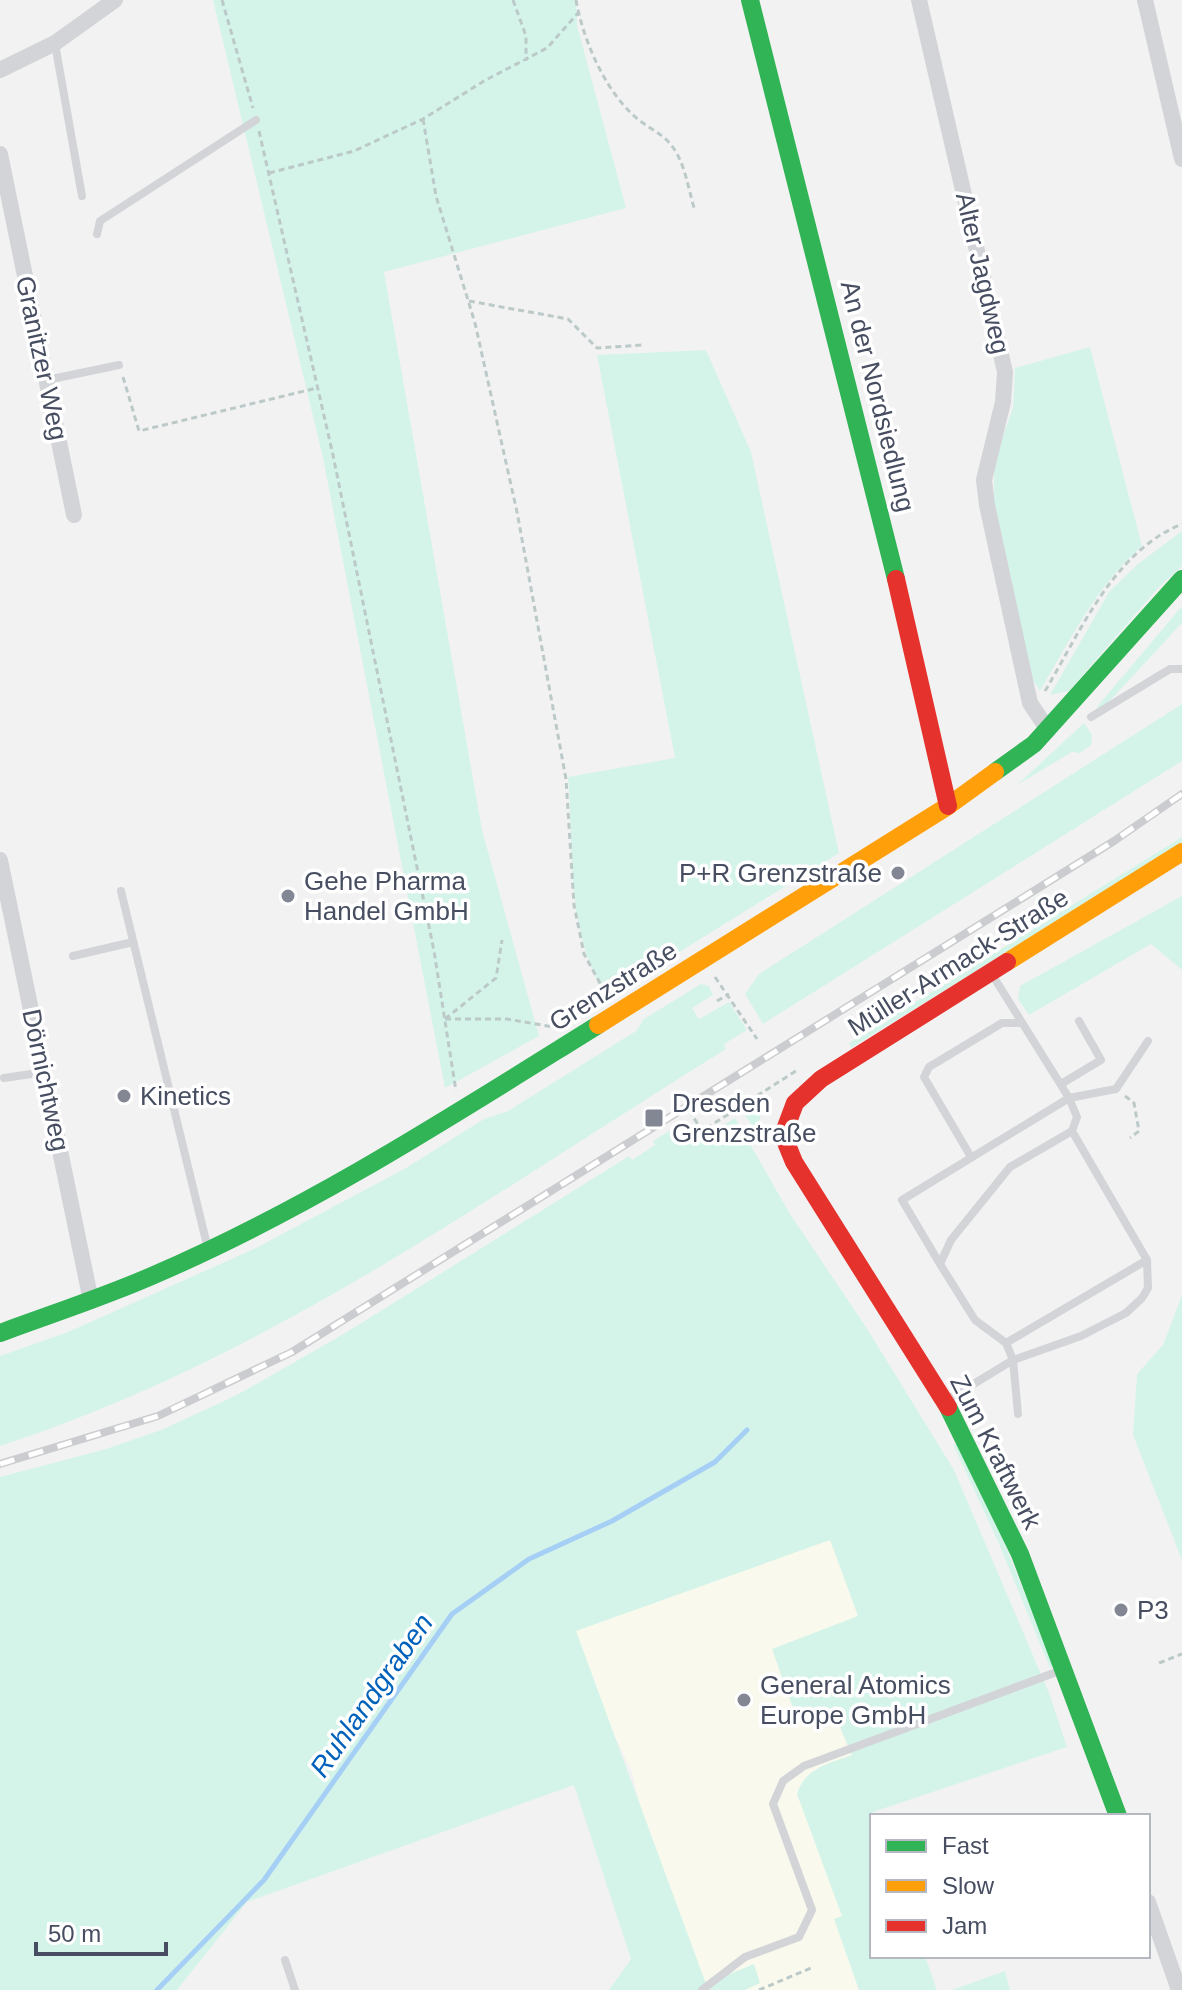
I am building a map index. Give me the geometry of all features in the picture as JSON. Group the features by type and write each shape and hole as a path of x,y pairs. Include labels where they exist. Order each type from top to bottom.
{"street":[{"path":"0,70 55,43 115,0"},
{"name":"An der Nordsiedlung","path":"750,0 877,494 948,806"},
{"name":"Alter Jagdweg","path":"919,0 1001,342 1005,372 1003,402 984,480 987,505 1033,711 1048,730"},
{"path":"1145,0 1182,159"},
{"name":"Granitzer Weg","path":"0,154 74,515"},
{"name":"Grenzstraße","path":"0,1333 91,1301 209,1249 301,1202 459,1111 948,806 996,774 1048,730 1182,579"},
{"name":"Müller-Armack-Straße","path":"783,1135 795,1103 821,1079 1182,852"},
{"name":"Dörnichtweg","path":"0,860 91,1301"},
{"name":"Zum Kraftwerk","path":"783,1135 794,1162 846,1249 945,1401 1012,1538 1066,1668 1117,1814"},
{"path":"1150,1908 1179,1990"}],"lane":[{"path":"55,43 82,196"},
{"path":"97,234 100,221 256,120"},
{"path":"46,380 119,365"},
{"path":"1091,717 1170,669 1182,669"},
{"path":"121,891 199,1224 209,1249"},
{"path":"73,956 133,942"},
{"path":"940,1264 951,1240 1010,1167 1072,1131 1077,1117 1061,1084 990,972"},
{"path":"1061,1084 1101,1060 1079,1021"},
{"path":"971,1157 924,1077 929,1067 1002,1023 1022,1023"},
{"path":"1018,1414 1013,1360 1006,1343 975,1320 902,1200 1069,1098 1116,1089 1148,1041"},
{"path":"4,1078 45,1072"},
{"path":"945,1401 1013,1360 1037,1355 1081,1336 1134,1307 1148,1288 1150,1274 1147,1260 1072,1131"},
{"path":"1006,1343 1147,1260"},
{"path":"702,1990 745,1957 799,1937 812,1910 773,1804 783,1781 804,1766 1066,1668"},
{"path":"285,1960 295,1990"}],"path":[{"path":"222,0 256,120 318,387 434,951 459,1111"},
{"path":"513,0 526,36 526,61"},
{"path":"576,0 589,43 616,96 638,119 664,135 677,154 695,211"},
{"path":"269,173 354,151 423,119 484,81 547,48 578,13"},
{"path":"423,119 436,196 469,301 517,512 566,779 574,905 582,942 594,976 618,1013"},
{"path":"469,301 568,319 597,348 643,345"},
{"path":"119,365 139,431 318,387"},
{"path":"1033,711 1118,572 1159,537 1182,524"},
{"path":"445,1019 496,978 502,940"},
{"path":"698,964 705,976 719,978 757,1039"},
{"path":"717,1001 729,994"},
{"path":"445,1019 507,1019 563,1029 581,1036"},
{"path":"1116,1089 1134,1103 1139,1131 1130,1138"},
{"path":"689,1110 702,1131 766,1091"},
{"path":"694,1118 701,1114"},
{"path":"1159,1663 1182,1654"},
{"path":"759,1990 811,1968"}],"shaded area":[{"path":"832,1535 858,1616 813,1665 852,1756 842,1917 835,1919 860,1990 657,1990 670,1932 632,1772 564,1632"}],"green space":[{"path":"213,0 576,0 577,25 626,208 384,272 482,830 539,1036 445,1088 323,458"},
{"path":"1090,347 1142,546 1098,596 1040,691 1032,679 994,501 994,461 1013,408 1015,368"},
{"path":"706,350 751,452 839,853 607,997 584,946 578,919 568,777 675,758 597,355"},
{"path":"1182,531 1182,566 1159,587 1069,691 1050,695 1109,592 1138,564"},
{"path":"1182,606 1182,623 1106,705 1096,708"},
{"path":"1182,704 1182,761 763,1024 745,994 759,974"},
{"path":"1084,723 1092,735 1091,745 1080,753 1072,752 1017,785"},
{"path":"1182,837 1182,844 851,1048 849,1043"},
{"path":"1182,896 1182,970 1151,944 1029,1015 1018,999 1020,986"},
{"path":"701,984 709,986 713,995 692,1008 699,1019 729,1002 747,1030 724,1044 726,1049 463,1216 284,1321 192,1368 97,1410 0,1446 0,1356 68,1332 256,1248 406,1168 484,1119 508,1111 636,1031 644,1019"},
{"path":"764,1105 756,1132 745,1115"},
{"path":"735,1118 790,1214 866,1327 954,1470 1049,1693 1067,1747 870,1814 870,1958 926,1958 937,1990 859,1990 834,1919 842,1916 797,1794 812,1773 826,1764 852,1755 834,1713 793,1708 772,1649 858,1616 830,1540 576,1631 706,1984 702,1990 609,1990 631,1959 574,1785 247,1902 177,1990 0,1990 0,1477 106,1449 161,1430 235,1396 347,1332 629,1156 632,1160 655,1145 653,1141 685,1121 697,1142"},
{"path":"1182,1295 1182,1560 1133,1435 1137,1374 1163,1345"},
{"path":"953,1444 958,1444 1004,1542 1053,1663 1050,1668 999,1544"},
{"path":"754,1964 760,1983 745,1990 709,1990 725,1976"},
{"path":"1005,1971 1010,1990 952,1990"}],"waterway":[{"name":"Ruhlandgraben","path":"157,1990 264,1880 452,1614 529,1559 612,1521 715,1462 747,1430"}],"railway":[{"path":"0,1464 158,1416 292,1352 1114,841 1182,794"}],"traffic: fast":[{"path":"750,0 896,579"},
{"path":"995,772 1034,744 1182,579"},
{"path":"0,1333 135,1283 269,1220 381,1158 598,1025"},
{"path":"948,1407 1020,1554 1117,1814"}],"traffic: slow":[{"path":"598,1025 948,806 995,772"},
{"path":"1007,962 1182,852"}],"traffic: jam":[{"path":"896,579 948,806"},
{"path":"948,1407 794,1162 783,1135 795,1103 821,1079 1007,962"}],"place":[{"name":"P+R Grenzstraße","path":"898,873"},
{"name":"Gehe Pharma Handel GmbH","path":"288,896"},
{"name":"Kinetics","path":"124,1096"},
{"name":"Dresden Grenzstraße","path":"654,1118"},
{"name":"P3","path":"1121,1610"},
{"name":"General Atomics Europe GmbH","path":"744,1700"}]}
